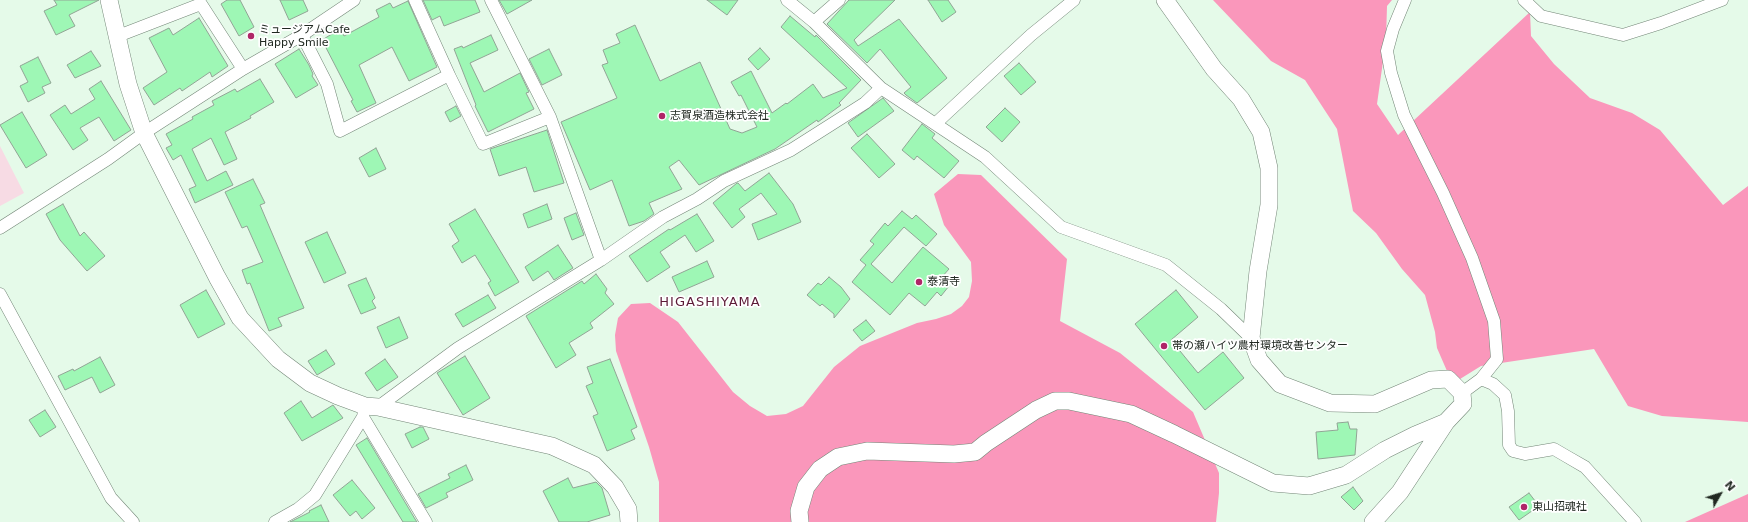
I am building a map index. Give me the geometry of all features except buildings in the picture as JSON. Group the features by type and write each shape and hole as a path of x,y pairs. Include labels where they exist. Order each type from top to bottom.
{"street":[{"path":"109,0 128,84 144,133 240,318 278,359 310,383 369,410 552,446 594,465 615,487 628,509 629,522"},
{"path":"0,228 108,159 144,133 243,69 302,35 354,0"},
{"path":"415,0 449,75 483,144 550,117"},
{"path":"491,0 550,117 601,260"},
{"path":"787,0 814,22 881,88 985,157 1061,227 1166,265 1221,309 1251,338"},
{"path":"814,22 839,0"},
{"path":"935,124 1031,35 1074,0"},
{"path":"1165,0 1169,8 1214,69 1241,99 1261,132 1269,168 1269,205 1258,271 1251,338 1259,360 1280,384 1330,403 1375,404 1431,380 1448,380 1462,393 1463,404 1446,422 1400,492 1373,522"},
{"path":"1405,0 1393,29 1388,52 1391,73 1404,115 1443,193 1472,258 1494,321 1497,359 1480,379 1462,393"},
{"path":"1524,0 1541,16 1623,35 1661,23 1722,0"},
{"path":"118,36 201,4 243,69"},
{"path":"302,35 327,84 340,131 449,75"},
{"path":"275,522 298,509 315,495 369,410 458,348 601,260 663,217 697,199 724,182 791,150 865,103 881,88"},
{"path":"0,294 111,498 133,522"},
{"path":"1480,379 1493,384 1505,395 1508,411 1509,445 1513,451 1525,454 1554,449 1585,467 1635,522"},
{"path":"800,522 799,511 806,488 820,469 838,457 867,451 954,454 975,452 1036,410 1055,401 1069,401 1130,414 1273,483 1309,486 1346,475 1385,450 1446,422"},
{"path":"369,410 426,522"}],"shaded area":[{"path":"1213,0 1392,0 1387,6 1386,40 1377,104 1398,135 1530,12 1531,36 1554,64 1590,98 1632,113 1660,130 1723,205 1748,186 1748,422 1662,416 1628,406 1594,349 1481,366 1460,379 1447,371 1437,348 1435,332 1425,295 1402,269 1376,233 1353,211 1337,129 1305,80 1271,61"},
{"path":"0,146 24,193 0,206"},
{"path":"958,174 981,175 1067,259 1060,321 1120,353 1193,412 1219,473 1219,493 1216,522 659,522 659,482 649,447 616,351 615,335 618,318 631,304 650,303 678,322 733,392 750,406 767,416 786,414 803,406 834,367 860,346 917,323 951,314 962,306 969,297 972,281 971,262 944,225 934,194"},
{"path":"1748,494 1748,522 1685,522"}],"place":[{"name":"ミュージアムCafe Happy Smile","path":"251,36"},
{"name":"志賀泉酒造株式会社","path":"662,116"},
{"name":"泰清寺","path":"919,282"},
{"name":"帯の瀬ハイツ農村環境改善センター","path":"1164,346"},
{"name":"東山招魂社","path":"1524,507"}],"district":[{"name":"HIGASHIYAMA","path":"710,303"}]}
